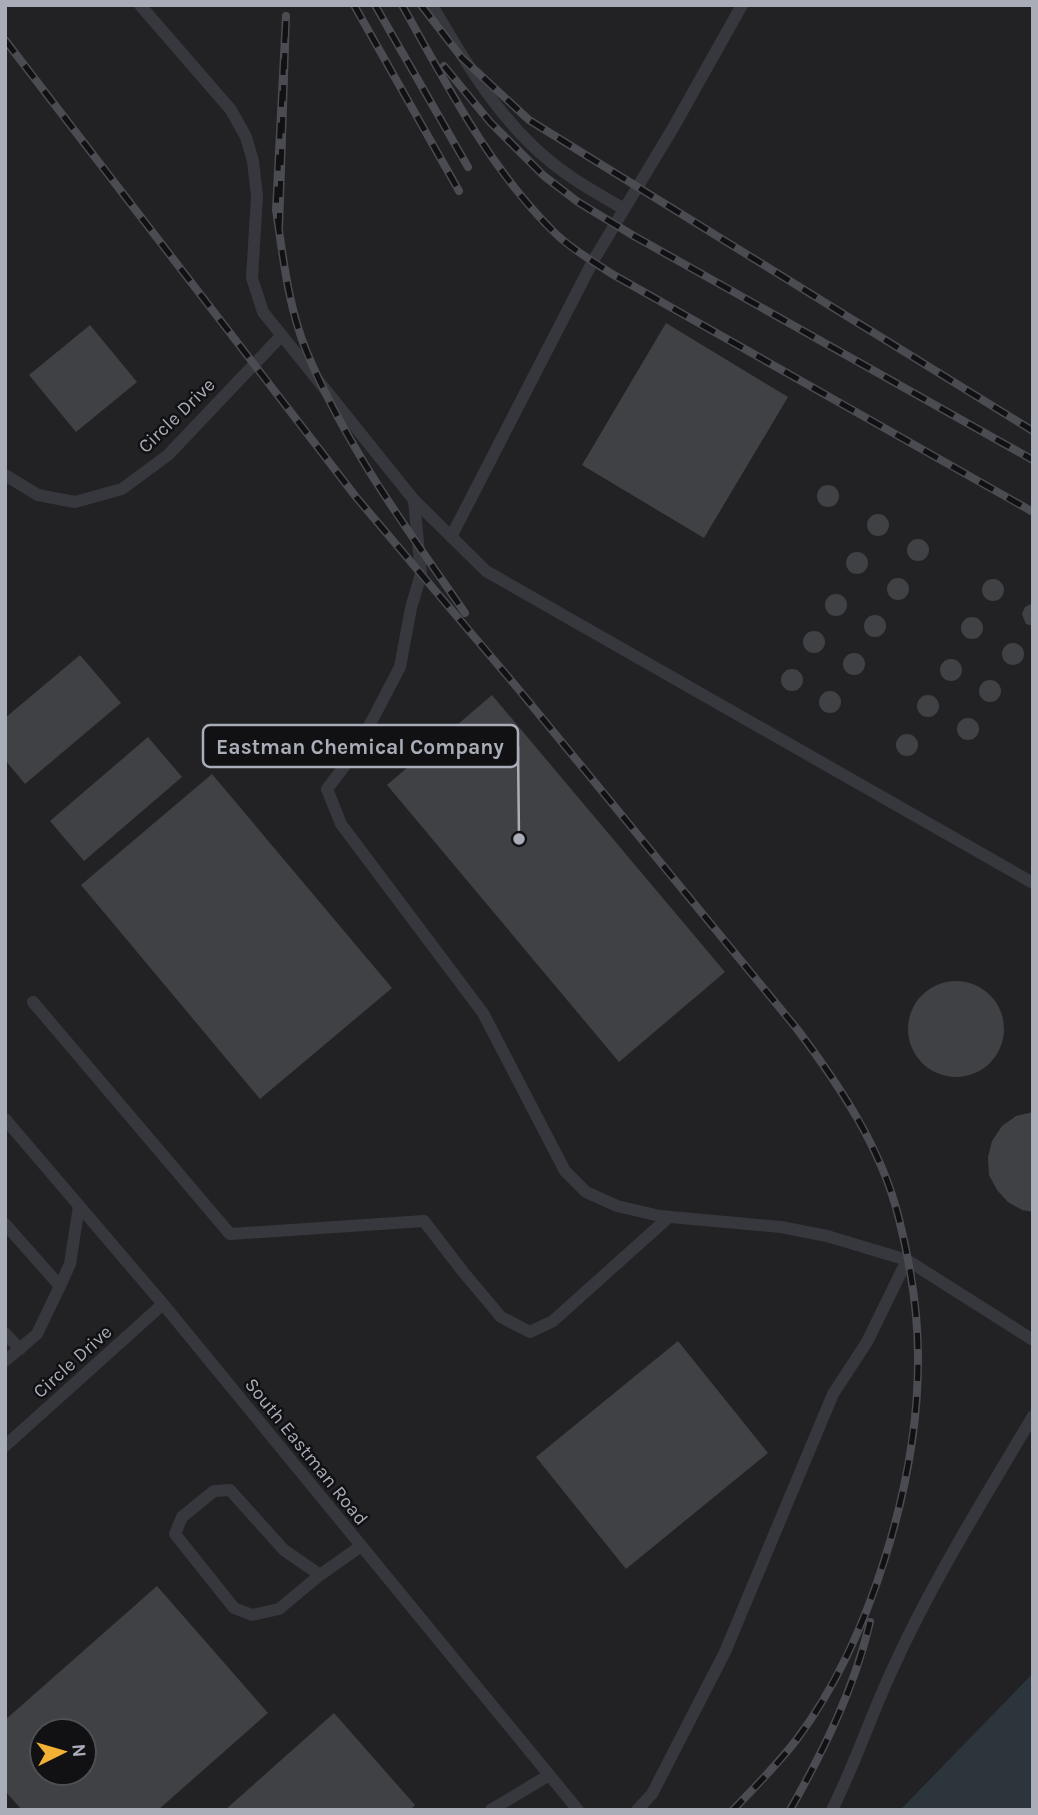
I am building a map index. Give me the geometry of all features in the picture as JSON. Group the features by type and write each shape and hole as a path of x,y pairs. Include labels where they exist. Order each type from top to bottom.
{"lane":[{"path":"140,5 231,110 246,137 253,161 257,196 252,278 263,312 414,499 451,537 486,571 1033,883"},
{"path":"432,5 462,58 513,127 563,172 624,209"},
{"path":"451,537 593,261 673,128 742,5"},
{"name":"Circle Drive","path":"5,475 38,495 75,502 122,489 168,455 282,335"},
{"path":"414,499 421,574 411,608 400,667 356,751 327,789 341,824 483,1013 565,1171 586,1192 617,1206 669,1217 781,1227 816,1233 907,1260 1033,1340"},
{"path":"33,1002 230,1234 424,1221 501,1317 530,1332 553,1321 669,1217"},
{"name":"South Eastman Road","path":"5,1119 163,1304 578,1810"},
{"path":"5,1361 37,1334 60,1286 70,1264 79,1206"},
{"path":"5,1224 60,1286"},
{"path":"637,1810 652,1794 724,1652 833,1394 867,1342 907,1260"},
{"name":"Circle Drive","path":"5,1446 163,1304"},
{"path":"5,1332 20,1349"},
{"path":"831,1810 846,1783 893,1667 938,1577 1033,1416"},
{"path":"320,1575 284,1550 230,1490 214,1490 182,1517 175,1534 234,1608 252,1615 279,1609 361,1546"},
{"path":"491,1810 550,1775"}],"shaded area":[{"path":"5,5 1033,5 1033,1673 900,1810 5,1810"},
{"path":"1033,1673 1033,1810 900,1810"}],"building":[{"path":"666,323 788,397 704,538 582,465"},
{"path":"90,325 137,382 76,432 29,375"},
{"path":"828,485 836,488 839,496 836,504 828,507 820,504 817,496 820,488"},
{"path":"878,514 886,517 889,525 886,533 878,536 870,533 867,525 870,517"},
{"path":"918,539 926,542 929,550 926,558 918,561 910,558 907,550 910,542"},
{"path":"857,552 865,555 868,563 865,571 857,574 849,571 846,563 849,555"},
{"path":"898,578 906,581 909,589 906,597 898,600 890,597 887,589 890,581"},
{"path":"993,579 1001,582 1004,590 1001,598 993,601 985,598 982,590 985,582"},
{"path":"836,594 844,597 847,605 844,613 836,616 828,613 825,605 828,597"},
{"path":"1033,603 1033,626 1026,624 1022,614 1025,607"},
{"path":"875,615 883,618 886,626 883,634 875,637 867,634 864,626 867,618"},
{"path":"972,617 980,620 983,628 980,636 972,639 964,636 961,628 964,620"},
{"path":"814,631 822,634 825,642 822,650 814,653 806,650 803,642 806,634"},
{"path":"1013,643 1021,646 1024,654 1021,662 1013,665 1005,662 1002,654 1005,646"},
{"path":"854,653 862,656 865,664 862,672 854,675 846,672 843,664 846,656"},
{"path":"80,655 121,703 25,784 5,760 5,718"},
{"path":"951,659 959,662 962,670 959,678 951,681 943,678 940,670 943,662"},
{"path":"792,669 800,672 803,680 800,688 792,691 784,688 781,680 784,672"},
{"path":"990,680 998,683 1001,691 998,699 990,702 982,699 979,691 982,683"},
{"path":"830,691 838,694 841,702 838,710 830,713 822,710 819,702 822,694"},
{"path":"492,695 725,972 619,1062 387,785"},
{"path":"928,695 936,698 939,706 936,714 928,717 920,714 917,706 920,698"},
{"path":"968,718 976,721 979,729 976,737 968,740 960,737 957,729 960,721"},
{"path":"907,734 915,737 918,745 915,753 907,756 899,753 896,745 899,737"},
{"path":"148,737 182,777 84,861 50,821"},
{"path":"212,774 392,988 260,1099 81,885"},
{"path":"956,981 974,985 990,995 1000,1011 1004,1029 1000,1047 990,1063 974,1073 956,1077 938,1073 922,1063 912,1047 908,1029 912,1011 922,995 938,985"},
{"path":"1033,1112 1033,1212 1022,1210 1008,1202 997,1190 989,1175 988,1157 992,1141 1002,1126 1016,1116"},
{"path":"678,1341 768,1453 626,1569 536,1457"},
{"path":"157,1586 268,1713 158,1810 22,1810 5,1791 5,1720"},
{"path":"334,1713 415,1805 410,1810 225,1810"}],"railway":[{"path":"354,5 459,191"},
{"path":"375,5 468,167"},
{"path":"402,5 489,153 531,208 568,244 612,274 1033,512"},
{"path":"421,5 462,58 529,120 1033,431"},
{"path":"279,229 286,16 276,210 287,281 300,333 322,385 358,453 465,613"},
{"path":"5,40 356,497 515,685 797,1029 844,1096 882,1168 907,1252 918,1339 916,1403 900,1505 868,1606 847,1655 823,1699 790,1748 733,1810"},
{"path":"444,66 490,122 544,176 578,202 1033,460"},
{"path":"790,1810 837,1719 856,1671 870,1622"}],"place":[{"name":"Eastman Chemical Company","path":"519,839"}]}
